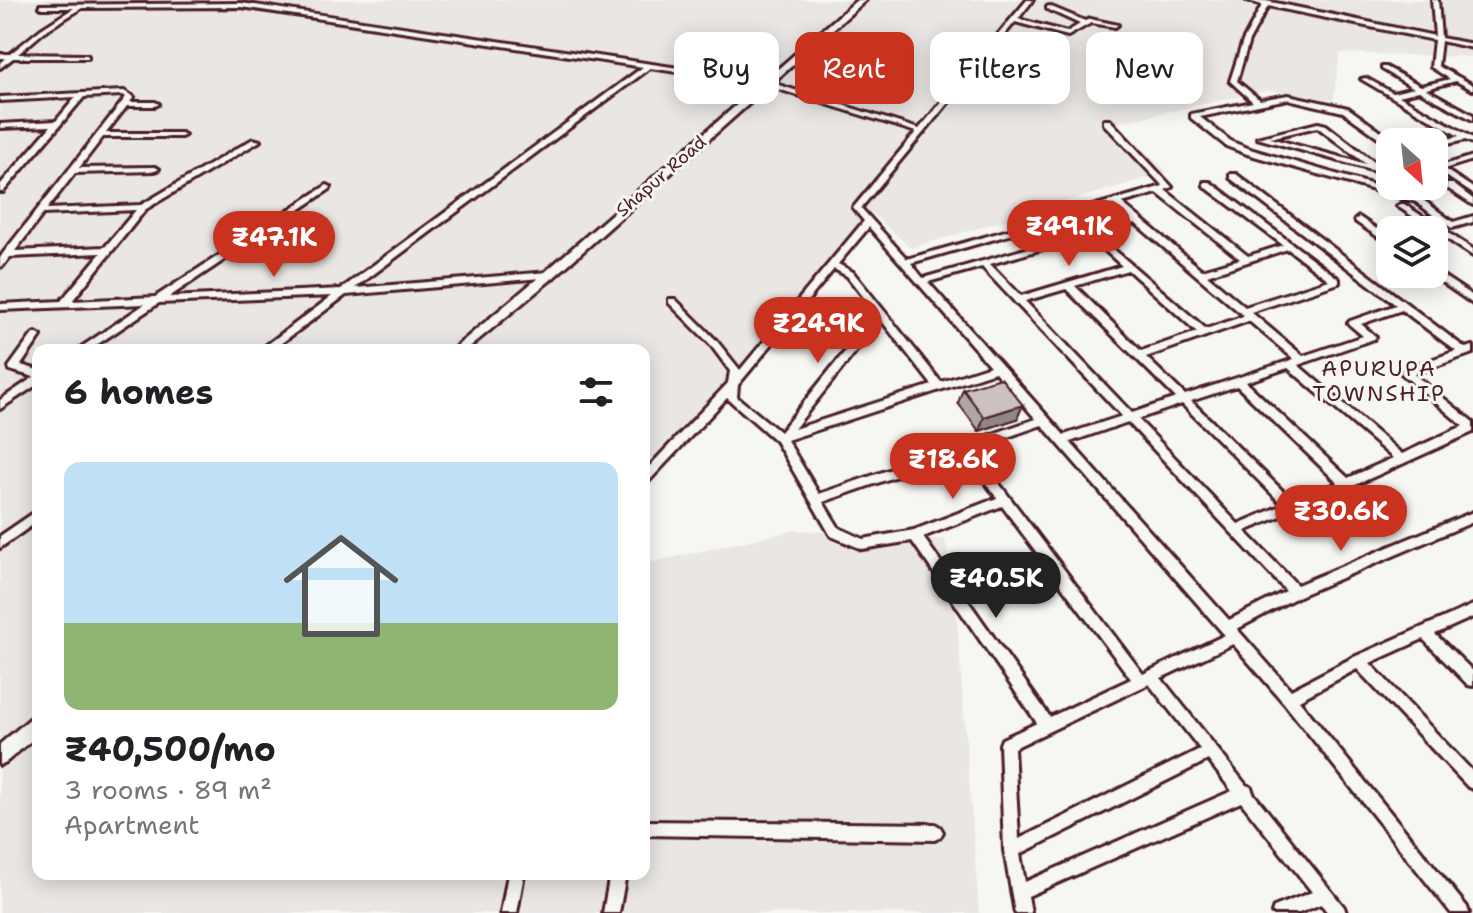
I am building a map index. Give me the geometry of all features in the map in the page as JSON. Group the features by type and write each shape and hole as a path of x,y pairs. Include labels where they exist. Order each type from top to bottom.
{"street":[{"path":"0,66 43,30 90,0"},
{"name":"Shapur Road","path":"779,72 862,0"},
{"path":"1030,0 857,208 1289,698 1461,913"},
{"path":"1249,0 1473,46"},
{"path":"1435,0 1438,38 1434,67 1473,88"},
{"path":"42,6 244,2 674,69"},
{"path":"1258,102 1233,81 1263,2"},
{"path":"1049,8 1085,24"},
{"path":"1014,20 1068,34 1094,21 1115,25"},
{"path":"0,56 86,57"},
{"path":"273,344 650,65"},
{"path":"1384,68 1473,118"},
{"path":"1364,79 1469,139"},
{"path":"1393,95 1457,79"},
{"path":"779,87 919,131"},
{"path":"0,99 124,93 130,97 0,264"},
{"path":"0,190 81,96"},
{"path":"1376,131 1350,113 1330,105 1281,96 1194,116 1229,144 1376,188"},
{"path":"124,104 155,104"},
{"name":"Shapur Road","path":"465,344 549,275 742,104"},
{"path":"905,262 1168,187 1107,122"},
{"path":"0,134 4,125 59,123"},
{"path":"1318,125 1379,170 1291,146 1261,138 1318,125"},
{"path":"99,135 181,135"},
{"path":"1448,143 1469,139"},
{"path":"63,305 143,207 256,141"},
{"path":"1473,158 1438,168 1473,192"},
{"path":"71,171 155,169"},
{"path":"1233,176 1404,306 1468,350"},
{"path":"1140,355 1336,281 1207,184"},
{"path":"1448,184 1473,203"},
{"path":"91,344 327,187"},
{"path":"1159,190 1246,259"},
{"path":"1416,200 1439,216"},
{"path":"1116,202 1248,314 1401,459"},
{"path":"1401,206 1417,216"},
{"path":"40,212 143,207"},
{"path":"1448,226 1473,219"},
{"path":"922,281 1136,220"},
{"path":"1359,220 1376,232"},
{"path":"650,473 733,385 869,221"},
{"path":"1448,222 1452,225"},
{"path":"1090,233 1205,333"},
{"path":"1448,237 1473,253"},
{"path":"1200,274 1246,259 1324,245"},
{"path":"7,254 107,250"},
{"path":"984,263 1295,592"},
{"path":"832,264 850,274 939,387"},
{"path":"1018,300 1129,267"},
{"path":"0,307 345,292 549,275"},
{"path":"1448,283 1473,301"},
{"path":"1068,285 1291,506"},
{"path":"672,301 713,342 735,370 732,398 780,438 835,532 862,544 915,535 1004,500"},
{"path":"1062,440 1371,337 1353,323 1404,306"},
{"path":"780,438 881,313"},
{"path":"32,374 14,367 36,336"},
{"path":"1235,530 1473,427 1406,373 1468,350"},
{"path":"780,438 998,367"},
{"path":"0,405 32,381"},
{"path":"1238,381 1347,484"},
{"path":"815,500 1044,420"},
{"path":"965,447 1145,679 1246,792 1338,913"},
{"path":"1023,913 1012,850 1007,744 1145,679 1231,632 1295,592 1473,517"},
{"path":"0,543 32,519"},
{"path":"915,535 1047,725"},
{"path":"1289,698 1359,661 1473,611"},
{"path":"1424,632 1473,680"},
{"path":"1359,661 1473,782"},
{"path":"0,756 32,728"},
{"path":"1012,850 1211,751"},
{"path":"1020,892 1246,792"},
{"path":"650,828 935,832"},
{"path":"509,913 515,880"},
{"path":"611,913 617,880"},
{"path":"1280,913 1324,895"}],"shaded area":[{"path":"0,0 1473,0 1473,57 1340,53 1333,100 1268,90 1116,123 1167,172 911,248 869,211 650,483 650,344 32,344 32,880 650,880 650,563 797,530 945,540 954,583 979,913 0,913"}],"building":[{"path":"1001,378 1023,405 984,417 963,389"}],"district":[{"name":"APURUPA TOWNSHIP","path":"1379,380"}]}
